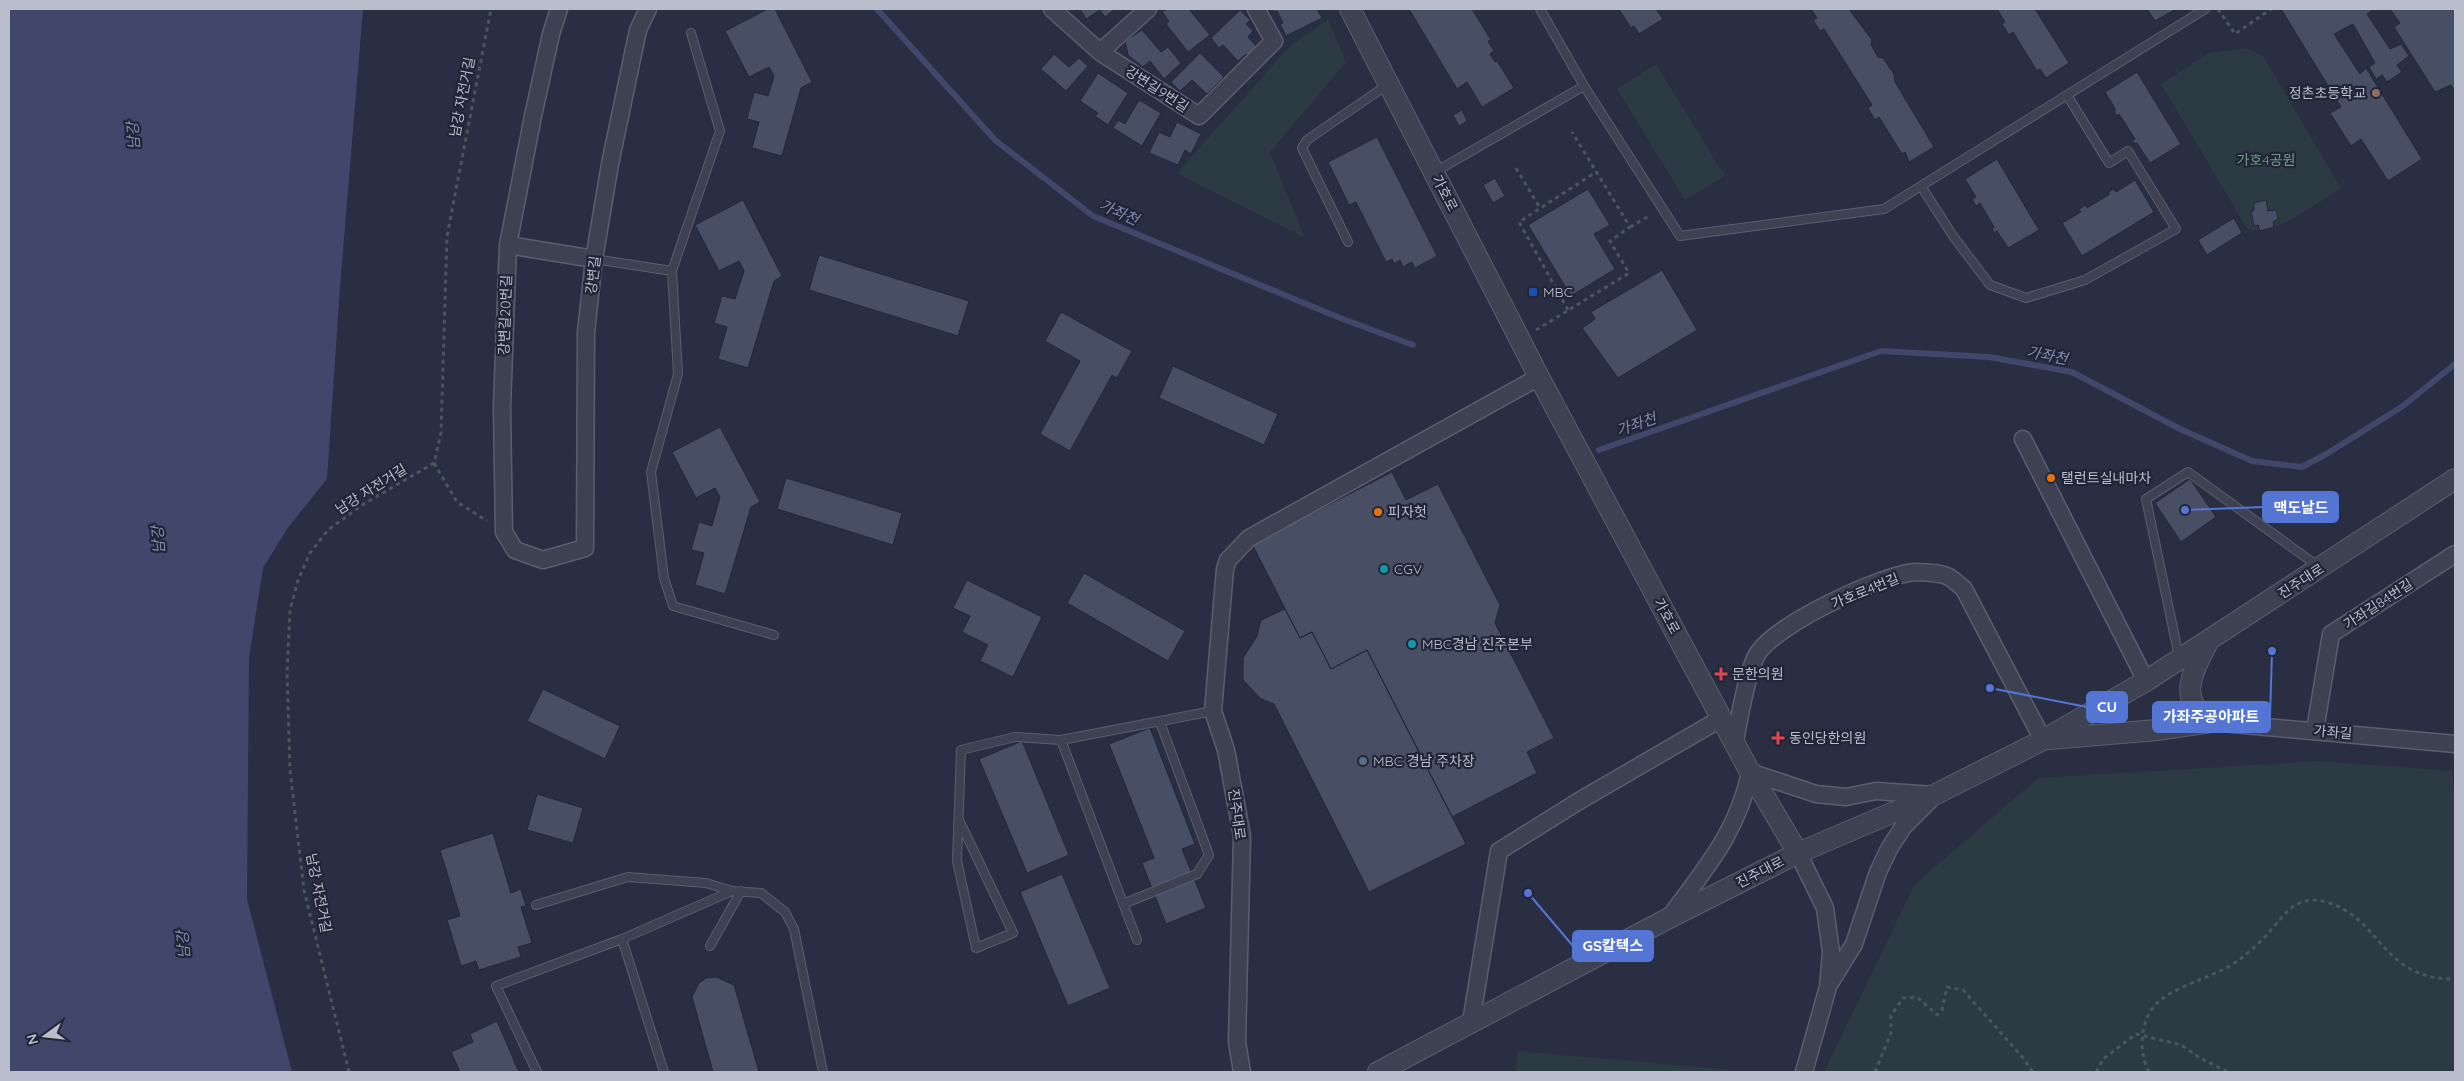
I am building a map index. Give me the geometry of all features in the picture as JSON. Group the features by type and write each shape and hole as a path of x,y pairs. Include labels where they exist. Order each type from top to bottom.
{"street":[{"name":"강변길20번길","path":"504,532 502,407 508,245 533,116 551,34 559,9"},
{"name":"강변길","path":"504,532 515,550 543,560 585,548 586,332 594,259 610,164 638,30 648,9"},
{"name":"강변길9번길","path":"1052,9 1100,52 1199,116 1274,40 1256,9"},
{"path":"1100,52 1148,9"},
{"name":"가호로","path":"1350,9 1539,377 1750,772 1798,853"},
{"path":"508,245 594,259"},
{"name":"진주대로","path":"1242,1072 1237,1042 1242,836 1226,750 1213,711 1220,609 1228,560 1249,538 1539,377"},
{"path":"2023,440 2146,681"},
{"name":"진주대로","path":"1378,1072 1398,1067 1471,1022 1798,853 1934,795 2043,740 2146,681 2455,479"},
{"name":"가좌길84번길","path":"2315,730 2331,634 2455,554"},
{"name":"가호로4번길","path":"1735,741 1748,684 1758,653 1776,636 1794,623 1845,596 1879,582 1915,572 1948,576 1964,589 2043,740"},
{"path":"2208,640 2194,670 2191,687 2194,705 2211,722"},
{"path":"1471,1022 1499,851 1579,801 1722,718"},
{"path":"2043,740 2157,730 2211,722"},
{"name":"가좌길","path":"2211,722 2455,744"},
{"path":"1669,918 1720,850 1746,793 1750,772 1816,794 1846,797 1876,791 1934,795"},
{"path":"1828,987 1854,944 1878,872 1889,849 1903,827 1934,795"},
{"path":"1798,853 1825,908 1830,952 1828,987 1804,1072"}],"lane":[{"path":"1540,9 1584,86 1680,236 1884,210 2205,9"},
{"path":"691,33 720,131 672,271 678,374 651,472 664,578 673,606 774,635"},
{"path":"1348,242 1302,148 1307,140 1389,84"},
{"path":"1434,172 1584,86"},
{"path":"1921,186 1953,236 1990,286 2026,298 2085,280 2176,229 2128,151 2109,163 2068,95"},
{"path":"594,259 672,271"},
{"path":"2180,659 2146,499 2188,472 2320,568"},
{"path":"959,820 1013,933 976,948 957,861 961,750 1015,737 1061,740 1213,711"},
{"path":"1124,904 1197,874 1209,855 1160,722"},
{"path":"1061,740 1137,940"},
{"path":"536,904 628,877 706,883 732,891 761,893 785,912 794,929 823,1072"},
{"path":"537,1072 496,986 622,939 732,891"},
{"path":"710,946 741,892"},
{"path":"622,939 664,1072"}],"path":[{"name":"남강 자전거길","path":"349,1072 304,890 290,770 287,672 290,610 298,580 310,553 328,530 362,505 434,463 441,433 447,236 491,9"},
{"path":"2218,9 2235,34 2272,9"},
{"path":"1572,132 1630,227"},
{"path":"1516,168 1540,208"},
{"path":"1568,310 1519,222 1596,172"},
{"path":"1521,340 1629,273 1610,241 1662,208"},
{"path":"434,463 457,502 504,532"},
{"path":"2149,1072 2142,1049 2142,1039 2145,1023 2156,1003 2238,960 2270,931 2285,912 2296,904 2307,901 2326,902 2355,918 2402,964 2413,972 2426,977 2455,979"},
{"path":"1876,1072 1891,1033 1891,1016 1904,998 1917,997 1937,1015 1942,1010 1947,987 1963,990 2024,1058 2033,1072"},
{"path":"2096,1072 2103,1059 2136,1034 2181,1045 2200,1058 2228,1072"}],"green space":[{"path":"1328,19 1346,62 1270,152 1305,238 1177,173 1289,47"},
{"name":"가호4공원","path":"2246,48 2263,56 2341,188 2284,223 2260,230 2248,230 2161,84 2209,53"},
{"path":"1656,64 1725,176 1685,200 1617,89"},
{"path":"2319,761 2452,771 2455,801 2455,1072 1824,1072 1914,885 2038,778"},
{"path":"1518,1051 1730,1070 1730,1072 1516,1072"}],"water":[{"name":"남강","path":"9,9 363,9 340,287 327,479 287,529 263,568 249,658 247,899 292,1072 9,1072"}],"building":[{"path":"768,9 775,9 812,82 801,88 782,156 752,148 759,122 747,119 754,92 768,96 774,76 769,67 749,77 725,31"},
{"path":"1080,9 1115,9 1105,17 1100,10 1086,19"},
{"path":"1167,9 1189,9 1210,35 1188,52 1166,24 1169,21 1162,12"},
{"path":"1272,9 1317,9 1322,18 1286,36 1280,24 1283,23 1277,11 1274,12"},
{"path":"1409,9 1472,9 1491,40 1488,41 1494,51 1490,54 1495,62 1497,61 1514,88 1482,107 1467,82 1457,89"},
{"path":"1619,9 1656,9 1663,19 1639,34 1634,26 1631,28"},
{"path":"1811,9 1849,9 1872,40 1871,45 1878,57 1883,58 1894,74 1895,82 1934,147 1909,162 1905,152 1902,154 1879,117 1875,120 1868,108 1872,105 1824,29 1820,31 1813,20 1817,18"},
{"path":"1997,9 2035,9 2069,63 2046,78 2040,69 2037,71 2013,32 2009,35 2002,24 2005,22"},
{"path":"2147,9 2176,9 2155,21"},
{"path":"2281,9 2374,9 2367,14 2390,49 2401,44 2409,56 2397,65 2402,72 2387,82 2382,75 2376,79 2369,67 2375,63 2353,24 2334,34 2360,74 2366,68 2422,159 2388,181 2361,139 2351,146 2330,113 2341,107"},
{"path":"2390,9 2455,9 2455,91 2451,85 2435,92 2394,27 2400,23"},
{"path":"1240,10 1250,20 1246,24 1253,31 1248,37 1259,49 1250,57 1246,54 1238,61 1223,45 1219,48 1211,38"},
{"path":"1142,30 1161,52 1168,47 1181,63 1164,79 1150,61 1143,67 1128,55 1125,41"},
{"path":"1200,53 1224,77 1207,94 1192,80 1180,91 1171,82"},
{"path":"1054,54 1069,67 1079,58 1088,66 1066,91 1041,69"},
{"path":"2137,72 2181,144 2150,163 2137,143 2135,144 2132,140 2135,139 2119,114 2117,116 2114,111 2116,110 2105,92"},
{"path":"1098,73 1128,93 1108,125 1095,116 1098,113 1080,101"},
{"path":"1139,100 1161,113 1142,146 1113,128 1118,120 1125,124"},
{"path":"1462,110 1467,121 1459,126 1453,115"},
{"path":"1177,122 1201,134 1191,154 1185,150 1178,165 1149,153 1159,132 1170,137"},
{"path":"1377,137 1437,256 1415,268 1412,262 1403,267 1400,260 1394,264 1392,259 1386,262 1356,202 1349,205 1328,162"},
{"path":"1997,159 2039,230 2008,248 1997,231 1994,233 1992,228 1994,227 1980,203 1976,206 1972,199 1976,197 1965,179"},
{"path":"1495,178 1505,196 1493,203 1483,185"},
{"path":"2135,180 2154,212 2082,256 2062,223 2081,212 2079,209 2086,205 2087,208 2110,194 2108,192 2114,189 2116,192"},
{"path":"1588,189 1610,225 1594,234 1615,269 1571,296 1528,225"},
{"path":"743,200 782,276 774,281 748,368 718,359 727,327 714,323 722,296 735,299 744,271 739,261 719,271 695,225"},
{"path":"2266,200 2268,211 2276,210 2278,219 2273,222 2274,227 2260,231 2258,225 2254,226 2251,211 2254,210 2254,203"},
{"path":"2234,218 2242,233 2207,255 2198,240"},
{"path":"819,255 969,301 958,336 809,290"},
{"path":"1662,270 1697,330 1618,378 1582,328 1595,319 1591,312"},
{"path":"1061,312 1132,351 1117,378 1112,375 1070,451 1040,434 1080,361 1045,341"},
{"path":"1173,366 1278,414 1264,445 1159,398"},
{"path":"720,427 760,502 751,507 725,594 695,585 704,553 691,550 699,522 712,526 720,497 715,488 696,498 672,452"},
{"name":"MBC경남 진주본부","path":"1392,472 1406,500 1438,484 1500,605 1495,623 1554,738 1527,752 1537,773 1452,817 1367,650 1331,669 1312,632 1300,638 1252,544"},
{"path":"786,478 902,513 893,545 777,509"},
{"path":"2190,479 2216,517 2181,542 2155,503"},
{"path":"1084,573 1185,631 1168,661 1067,603"},
{"path":"967,580 1042,617 1013,677 980,661 988,645 962,632 970,616 953,608"},
{"name":"MBC 경남 주차장","path":"1285,609 1300,638 1312,632 1331,669 1367,650 1466,844 1369,892 1274,704 1261,699 1243,680 1243,658 1257,636 1261,620"},
{"path":"543,689 620,726 605,759 527,721"},
{"path":"1150,728 1195,844 1182,849 1206,908 1166,924 1142,863 1154,858 1109,744"},
{"path":"1022,741 1069,855 1027,873 979,759"},
{"path":"537,794 583,808 573,843 527,830"},
{"path":"493,833 511,893 521,889 526,906 521,907 532,943 518,947 521,957 479,970 476,961 461,966 447,920 460,916 440,850"},
{"path":"1062,874 1110,988 1068,1006 1020,892"},
{"path":"716,977 734,985 759,1072 713,1072 692,997 699,983 706,978"},
{"path":"497,1021 519,1072 460,1072 451,1052 473,1042 470,1034"}],"waterway":[{"name":"가좌천","path":"877,9 995,140 1093,216 1340,318 1413,345"},
{"name":"가좌천","path":"1599,450 1881,351 1989,357 2072,372 2180,429 2252,461 2302,467 2403,406 2455,364"}],"place":[{"name":"정촌초등학교","path":"2376,93"},
{"name":"MBC","path":"1533,292"},
{"name":"탤런트실내마차","path":"2051,478"},
{"name":"맥도날드","path":"2185,510"},
{"name":"피자헛","path":"1378,512"},
{"name":"CGV","path":"1384,569"},
{"name":"MBC경남 진주본부","path":"1412,644"},
{"name":"가좌주공아파트","path":"2272,651"},
{"name":"문한의원","path":"1721,674"},
{"name":"CU","path":"1990,688"},
{"name":"동인당한의원","path":"1778,738"},
{"name":"MBC 경남 주차장","path":"1363,761"},
{"name":"GS칼텍스","path":"1528,893"}]}
